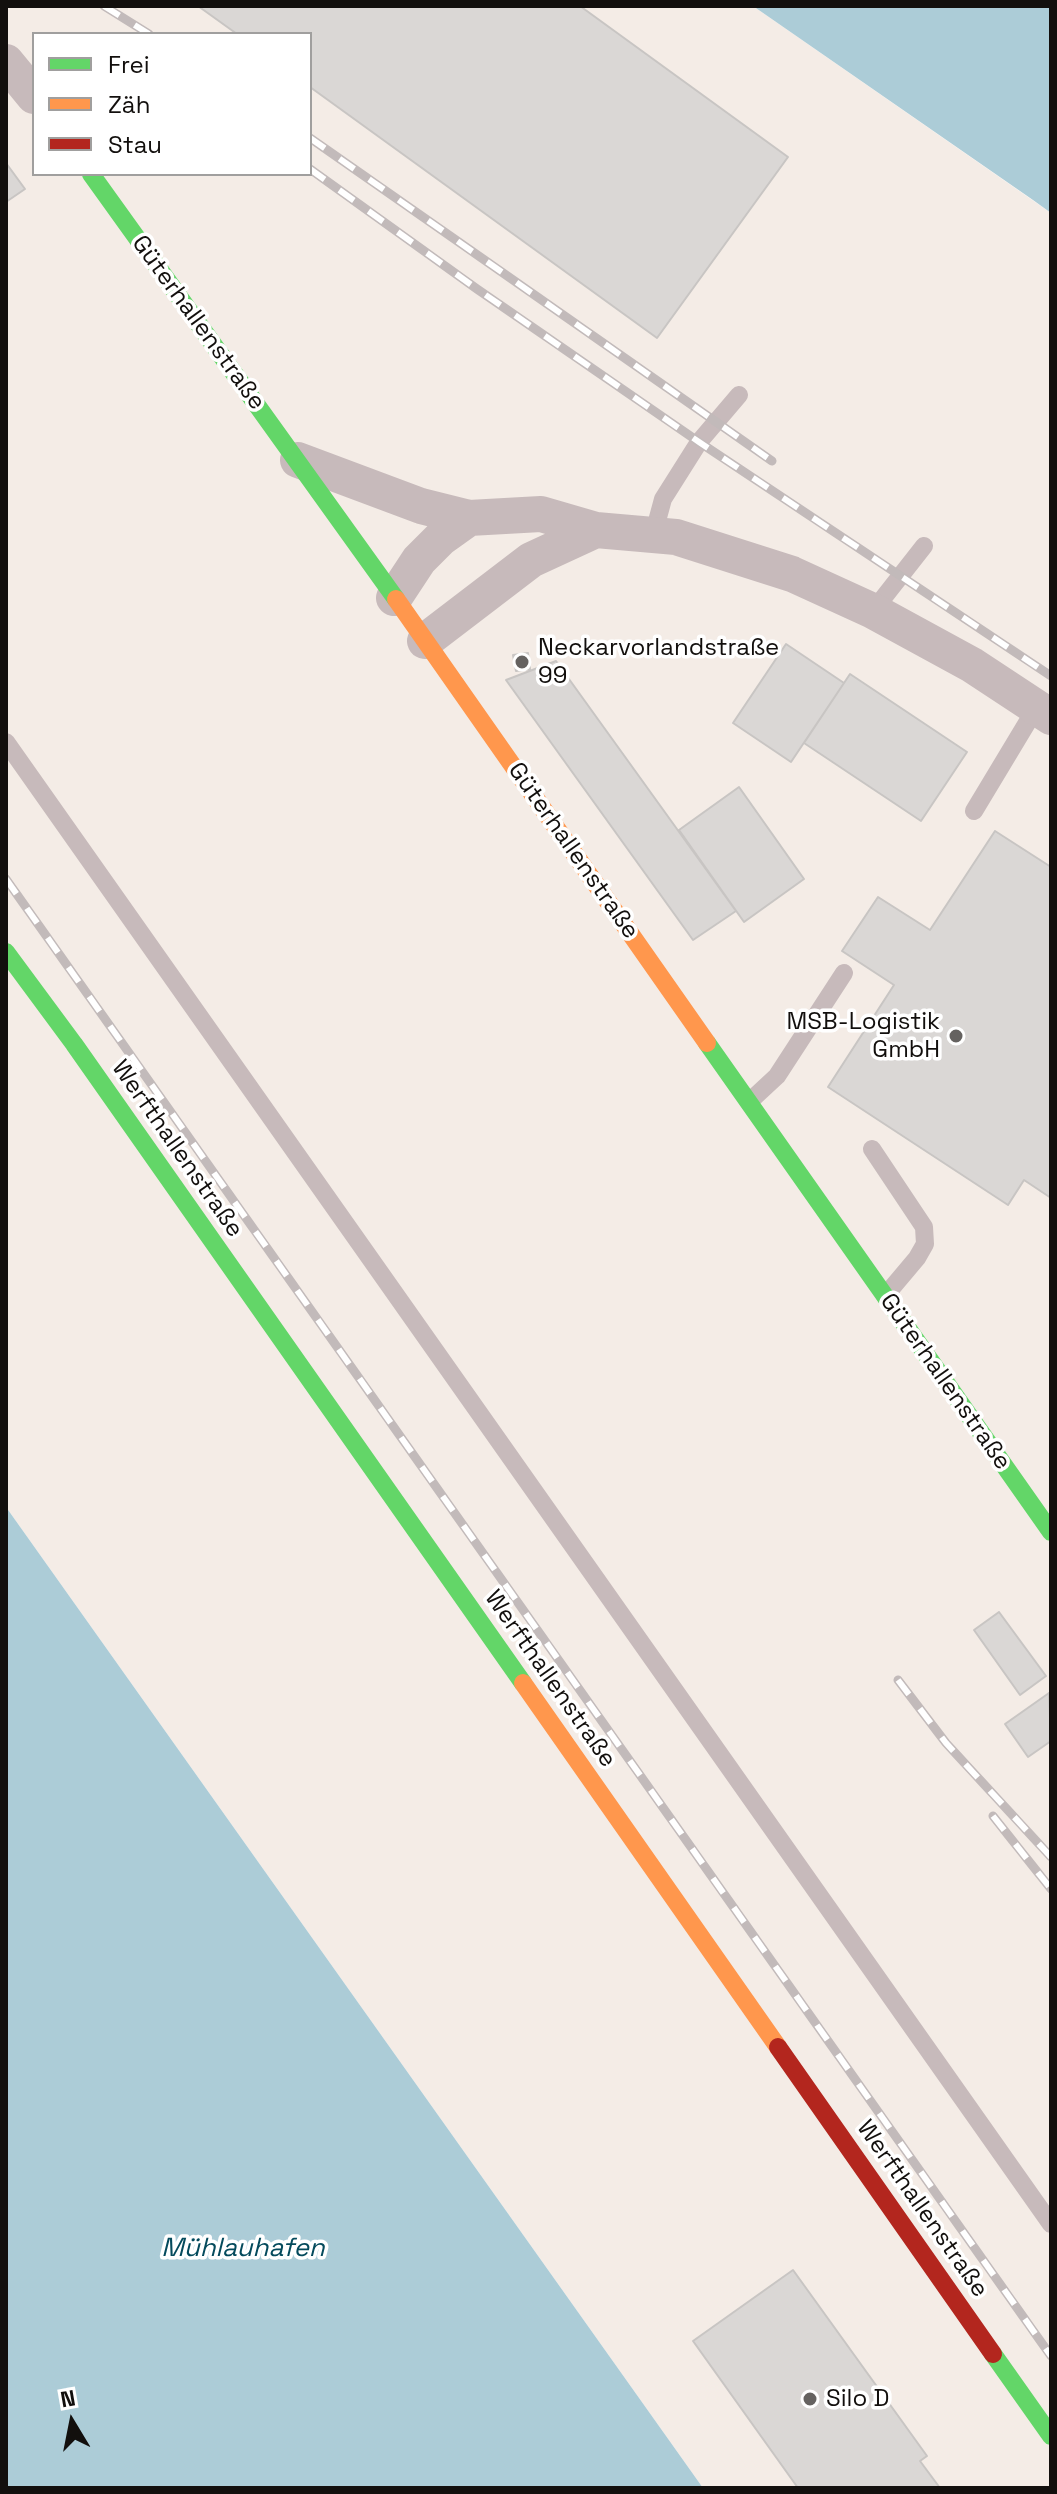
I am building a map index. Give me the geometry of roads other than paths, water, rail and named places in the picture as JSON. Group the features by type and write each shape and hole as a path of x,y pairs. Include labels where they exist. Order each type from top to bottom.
{"street":[{"path":"6,62 32,94"},
{"name":"Güterhallenstraße","path":"92,176 298,460 1051,1532"},
{"path":"298,460 421,506 469,518 541,514 596,530 676,537 792,574 873,611 972,665 1044,712"},
{"path":"394,598 419,560 441,538 469,518"},
{"path":"425,641 531,560 596,530"},
{"name":"Werfthallenstraße","path":"6,952 83,1057 1051,2436"}],"lane":[{"path":"653,536 663,499 699,442 739,395"},
{"path":"873,611 924,546"},
{"path":"974,811 1044,712"},
{"path":"6,742 1051,2224"},
{"path":"749,1102 777,1076 844,973"},
{"path":"872,1149 924,1227 925,1244 885,1296"}],"water":[{"path":"753,6 1051,6 1051,213 1033,200"},
{"name":"Mühlauhafen","path":"6,1507 703,2488 6,2488"}],"railway":[{"path":"104,6 146,32"},
{"path":"312,139 772,461"},
{"path":"312,170 699,442 1051,676"},
{"path":"6,879 1051,2356"},
{"path":"898,1680 946,1743 1051,1857"},
{"path":"993,1816 1051,1889"}],"place":[{"name":"Neckarvorlandstraße 99","path":"522,662"},
{"name":"MSB-Logistik GmbH","path":"956,1036"},
{"name":"Silo D","path":"810,2399"}]}
